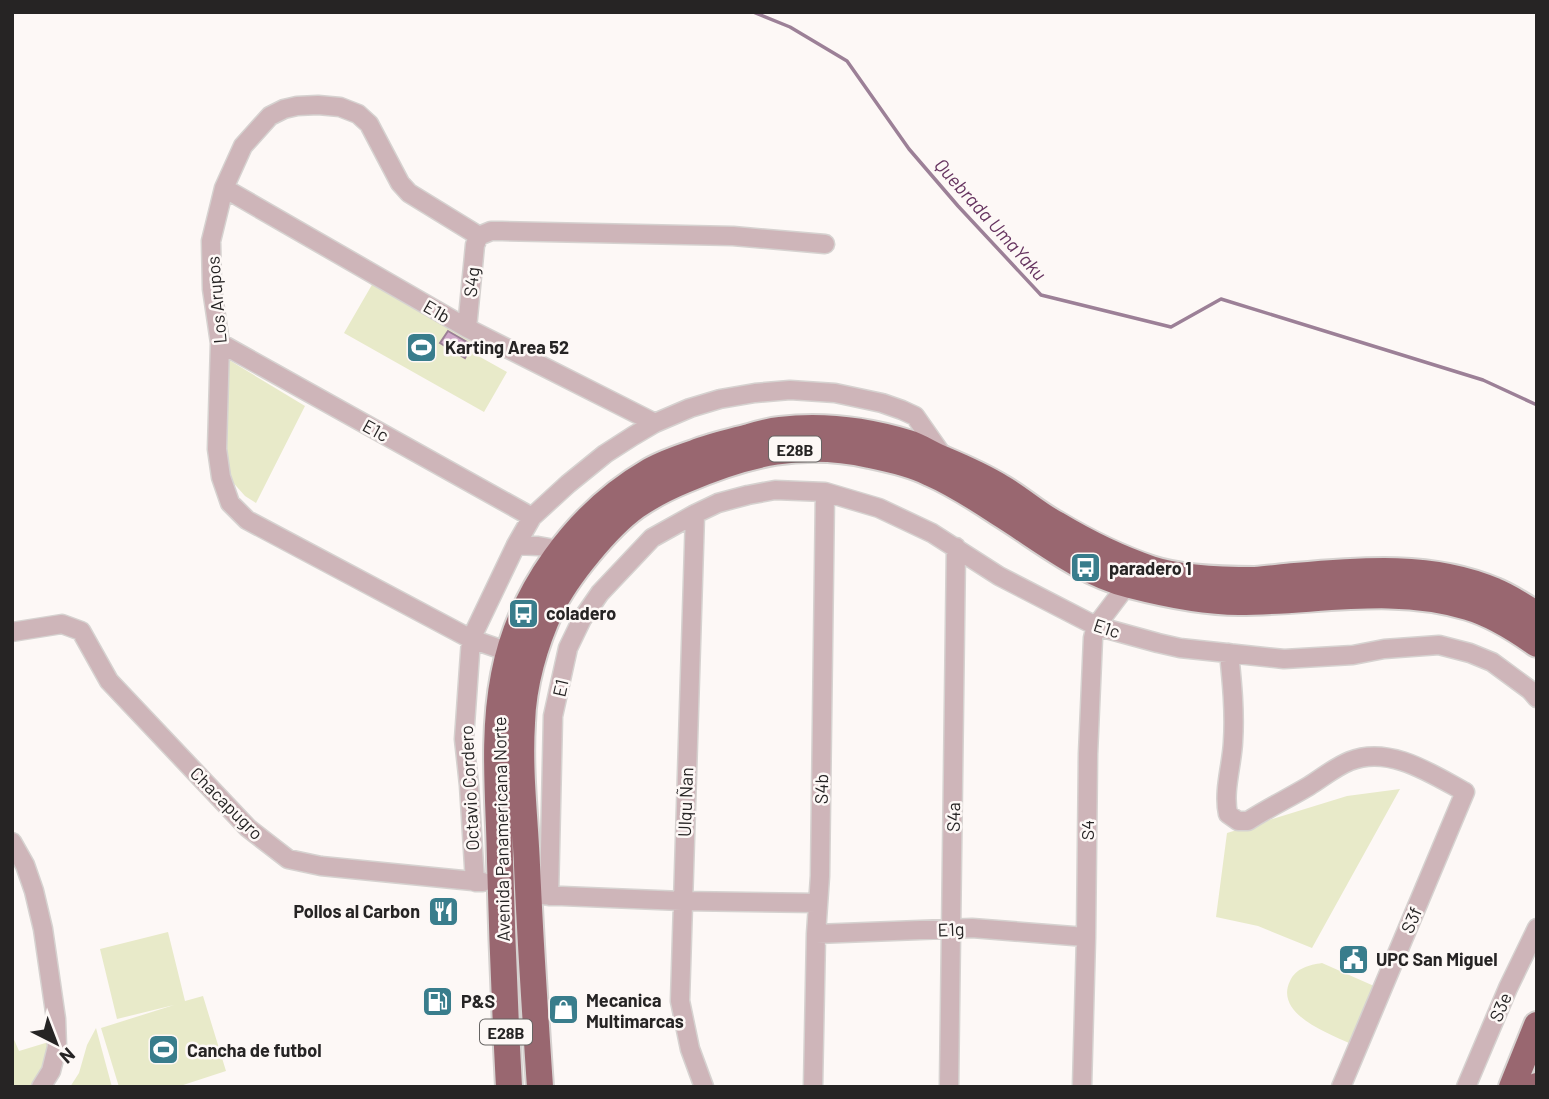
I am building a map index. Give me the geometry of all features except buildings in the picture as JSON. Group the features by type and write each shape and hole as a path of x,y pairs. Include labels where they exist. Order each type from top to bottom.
{"highway":[{"name":"Avenida Panamericana Norte","path":"509,1087 503,978 488,882 497,737 503,679 509,652 523,613 560,550 599,508 652,470 708,447 778,430 828,428 872,435 910,444 965,467 1001,487 1053,523 1100,548 1167,573 1258,580 1357,572 1427,573 1484,587 1519,603 1537,615"},
{"name":"Avenida Panamericana Norte","path":"540,1087 538,895 522,776 522,721 528,677 551,608 562,589 599,540 633,508 667,487 711,468 767,452 812,449 866,454 930,472 1070,559 1108,578 1128,584 1167,594 1235,602 1393,595 1430,599 1481,612 1537,644"},
{"path":"1512,1087 1537,1026"}],"street":[{"name":"Los Arupos","path":"479,236 409,193 400,183 369,124 358,114 340,107 297,106 284,108 270,116 243,146 224,188 211,241 212,289 220,344 217,449 220,477 230,503 247,520 471,639 509,652"},
{"name":"E1b","path":"224,188 467,328 655,423"},
{"path":"479,236 491,231 733,236 825,244"},
{"name":"S4g","path":"467,328 475,245 479,236"},
{"name":"E1c","path":"220,344 531,517"},
{"name":"Octavio Cordero","path":"488,882 469,785 464,739 471,639 531,517 605,454 655,423 720,399 755,393 790,390 835,393 882,402 915,416 947,461"},
{"name":"E1c","path":"695,514 718,503 775,490 825,492 902,518 956,547 999,576 1096,626 1180,648 1284,659 1353,656 1384,649 1439,645 1492,662 1537,698"},
{"name":"S4b","path":"813,1087 820,862 825,492"},
{"name":"E1","path":"538,895 553,716 568,648 582,619 618,573 652,538 695,514"},
{"name":"Ulqu Ñan","path":"695,514 680,1001 690,1049 704,1087"},
{"path":"516,545 560,550"},
{"name":"S4a","path":"949,1087 956,547"},
{"path":"1096,626 1128,584"},
{"name":"Chacapugro","path":"12,632 62,624 81,631 109,681 248,828 288,859 321,866 488,882"},
{"name":"S4","path":"1082,1087 1088,754 1093,638 1096,626"},
{"name":"S3f","path":"1228,653 1233,691 1234,740 1226,803 1228,814 1238,821 1248,821 1349,761 1367,756 1388,757 1423,769 1465,792 1341,1087"},
{"path":"12,842 25,864 34,891 43,929 55,1019 57,1047 51,1071 41,1087"},
{"path":"538,895 817,903"},
{"name":"E1g","path":"816,934 972,928 1086,937"},
{"name":"S3e","path":"1466,1087 1537,928"}],"green space":[{"name":"Karting Area 52","path":"373,283 479,343 473,353 507,372 484,412 344,333"},
{"path":"229,360 305,406 256,503 245,496 229,478 225,440"},
{"path":"1400,789 1312,948 1258,926 1216,917 1227,833 1347,796"},
{"name":"Cancha de futbol","path":"168,932 185,1001 203,996 226,1071 177,1087 119,1087 101,1028 174,1005 117,1019 100,949"},
{"path":"1322,963 1374,986 1349,1043 1306,1021 1290,1003 1287,993 1290,981 1296,973 1303,968"},
{"path":"96,1028 112,1087 70,1087 79,1073 87,1045"},
{"path":"12,1035 19,1051 62,1038 51,1087 12,1087"}],"shaded area":[{"path":"448,331 472,345 465,358 440,343"}],"waterway":[{"name":"Quebrada UmaYaku","path":"753,12 790,27 847,61 909,149 1041,295 1171,327 1221,299 1483,380 1537,405"}],"place":[{"name":"Karting Area 52","path":"422,347"},
{"name":"paradero 1","path":"1086,568"},
{"name":"coladero","path":"523,613"},
{"name":"Pollos al Carbon","path":"443,911"},
{"name":"UPC San Miguel","path":"1353,959"},
{"name":"P&S","path":"438,1001"},
{"name":"Mecanica Multimarcas","path":"563,1010"},
{"name":"Cancha de futbol","path":"164,1050"}]}
